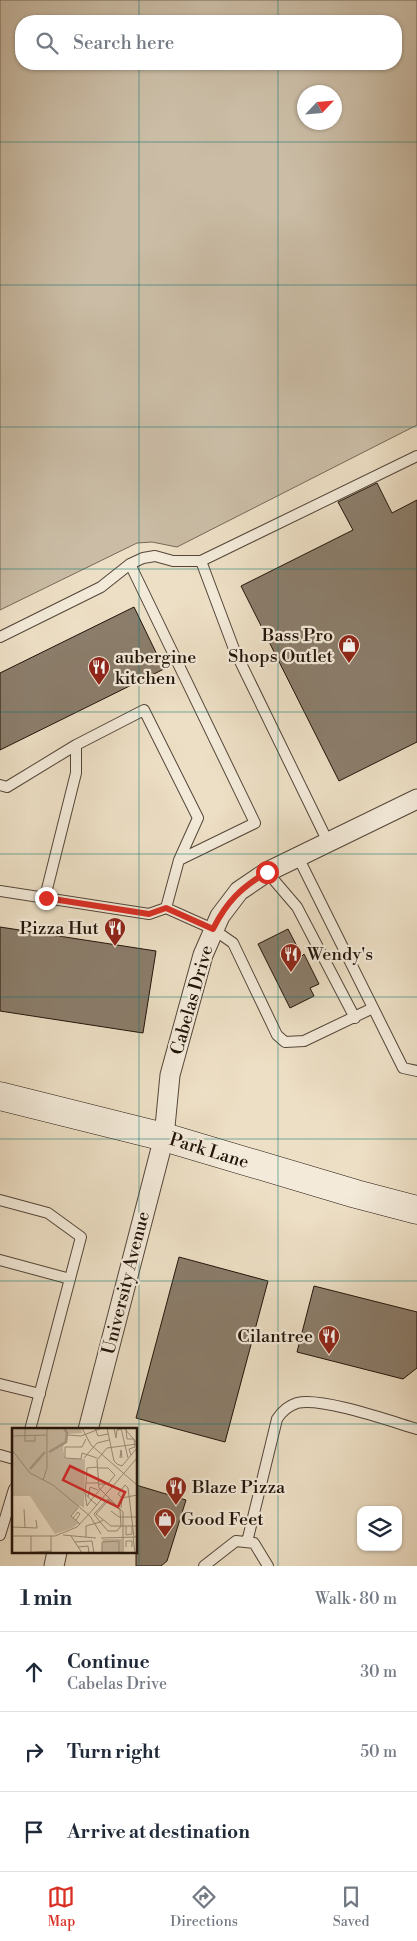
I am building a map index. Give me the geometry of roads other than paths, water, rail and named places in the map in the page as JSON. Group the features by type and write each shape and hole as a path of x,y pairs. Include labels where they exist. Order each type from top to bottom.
{"main road":[{"name":"Park Lane","path":"0,1096 164,1137 356,1194 417,1210"}],"street":[{"name":"Cabelas Drive","path":"164,1137 170,1075 203,955 213,929 229,902 239,891 267,872 417,799"},
{"name":"University Avenue","path":"89,1428 164,1137"}],"lane":[{"path":"0,637 101,587 130,564 143,558 155,556 173,562 201,561 417,456"},
{"path":"201,561 234,649 328,842"},
{"path":"130,564 255,823 178,860"},
{"path":"0,785 7,787 76,745 144,710 198,818 178,860 166,908"},
{"path":"46,898 76,773 76,745"},
{"path":"298,857 403,1068 417,1072"},
{"path":"267,872 297,907 354,1018"},
{"path":"0,891 149,914 166,908 213,929 233,943 277,1035 285,1042 304,1041 373,1008"},
{"path":"0,1200 48,1213 81,1236 31,1428"},
{"path":"0,1260 70,1280"},
{"path":"0,1384 40,1394"},
{"path":"247,1542 276,1419 281,1411 298,1403 310,1402 338,1407 417,1429"},
{"path":"0,1535 12,1496"},
{"path":"204,1566 236,1541 254,1543 268,1566"}],"place":[{"name":"Bass Pro Shops Outlet","path":"349,664"},
{"name":"aubergine kitchen","path":"99,686"},
{"name":"Pizza Hut","path":"115,947"},
{"name":"Wendy's","path":"291,973"},
{"name":"Cilantree","path":"329,1355"},
{"name":"Blaze Pizza","path":"176,1506"},
{"name":"Good Feet","path":"165,1538"}]}
